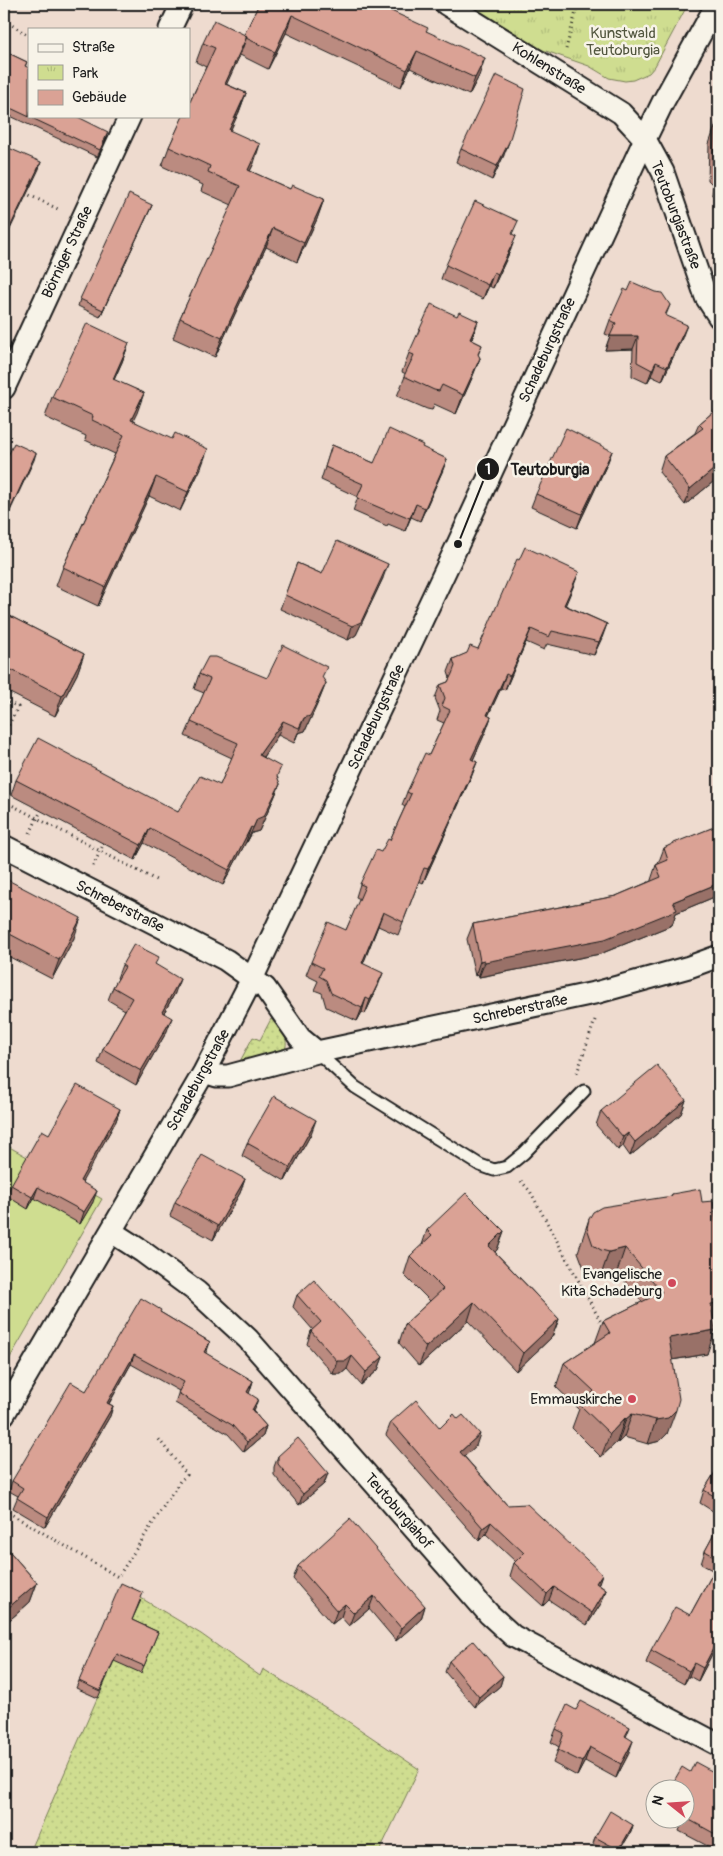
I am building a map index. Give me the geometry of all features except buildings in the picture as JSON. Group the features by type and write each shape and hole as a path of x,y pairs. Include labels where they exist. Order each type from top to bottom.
{"street":[{"path":"170,28 182,4"},
{"name":"Kohlenstraße","path":"446,4 621,113 645,139"},
{"name":"Schadeburgstraße","path":"4,1414 204,1072 252,979 454,553 645,139 663,102 717,4"},
{"name":"Börniger Straße","path":"4,388 129,118"},
{"name":"Teutoburgiastraße","path":"645,139 662,172 706,297 719,318"},
{"name":"Schreberstraße","path":"4,846 226,960 265,988 300,1038 317,1052"},
{"name":"Schreberstraße","path":"204,1072 217,1076 228,1076 317,1052 599,992 688,967 719,956"},
{"name":"Teutoburgiahof","path":"112,1232 144,1252 197,1292 248,1339 489,1614 513,1636 718,1740"}],"lane":[{"path":"317,1052 354,1087 480,1165 494,1170 507,1167 524,1153 584,1091"}],"path":[{"path":"559,74 578,4"},
{"path":"4,20 28,35"},
{"path":"21,191 82,220"},
{"path":"4,700 18,707 4,734"},
{"path":"4,801 156,880"},
{"path":"584,1091 575,1079 599,1008 599,992"},
{"path":"507,1167 530,1191 602,1324"},
{"path":"4,1510 118,1576 180,1481 187,1475 157,1437"}],"green space":[{"name":"Kunstwald Teutoburgia","path":"466,4 688,4 655,66 649,73 633,80 625,81 609,78 589,66 543,50"},
{"path":"271,1019 281,1030 285,1038 286,1047 284,1052 237,1067 253,1037 260,1040"},
{"path":"4,1144 102,1199 4,1368"},
{"path":"141,1598 201,1634 260,1676 263,1669 346,1720 419,1769 379,1852 30,1852"}],"place":[{"name":"Teutoburgia","path":"458,544"},
{"name":"Evangelische Kita Schadeburg","path":"672,1283"},
{"name":"Emmauskirche","path":"632,1399"}]}
